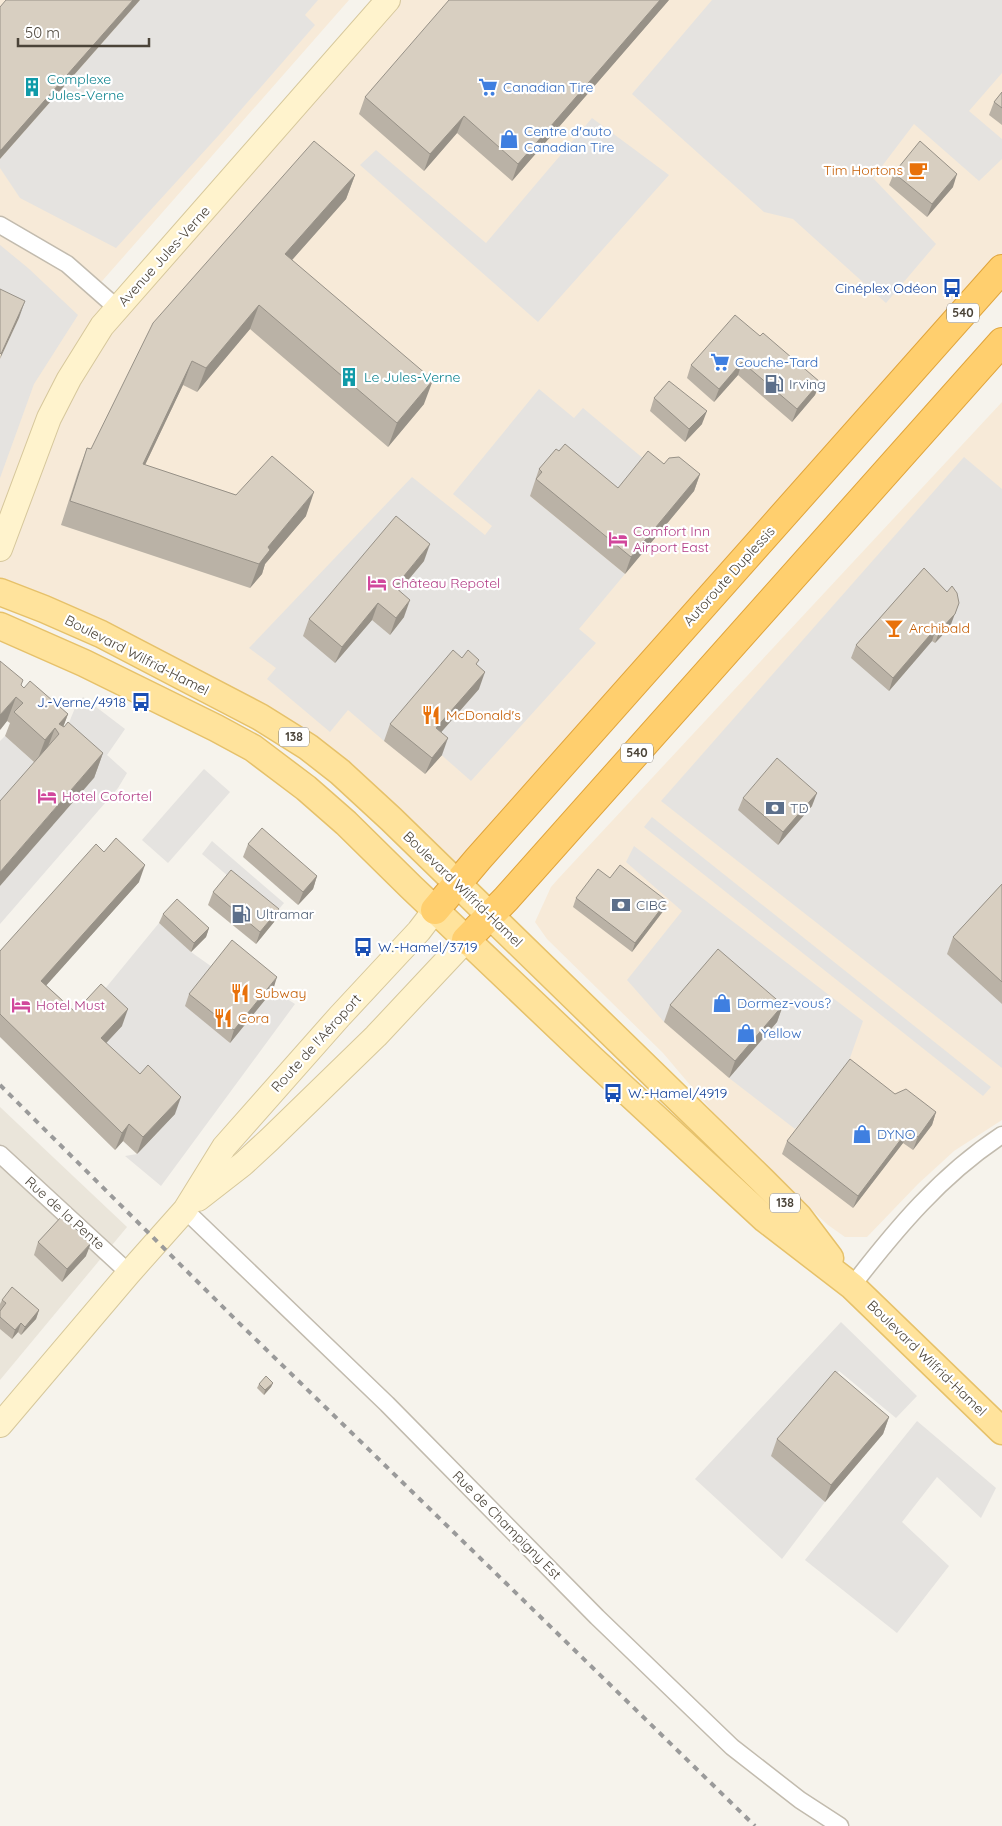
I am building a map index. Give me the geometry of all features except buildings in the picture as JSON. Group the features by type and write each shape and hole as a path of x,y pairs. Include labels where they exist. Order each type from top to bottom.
{"highway":[{"name":"Autoroute Duplessis","path":"458,884 484,852 1002,269"},
{"name":"540","path":"490,916 1002,342"},
{"name":"Route de l'Aéroport","path":"434,910 458,884"},
{"name":"Route de l'Aéroport","path":"466,940 490,916"}],"main road":[{"name":"Avenue Jules-Verne","path":"0,550 41,436 55,406 93,339 117,308 388,0"},
{"name":"Boulevard Wilfrid-Hamel","path":"0,592 100,634 260,717 308,747 346,778 458,884 799,1217 852,1286"},
{"name":"Boulevard Wilfrid-Hamel","path":"0,626 84,663 216,728 261,754 306,788 346,823 434,910 765,1219 852,1286 1002,1431"},
{"name":"Route de l'Aéroport","path":"185,1210 224,1147 418,931 434,910"},
{"name":"Route de l'Aéroport","path":"0,1425 129,1272 185,1210 243,1164 269,1140 376,1036 466,940"}],"street":[{"path":"0,225 67,264 117,308"},
{"path":"852,1286 926,1197 968,1160 1002,1135"},
{"name":"Rue de la Pente","path":"0,1154 129,1272"},
{"name":"Rue de Champigny Est","path":"185,1210 387,1404 597,1617 732,1747 800,1800 840,1826"}],"shaded area":[{"path":"0,0 349,0 96,288 117,308 388,0 1002,0 1002,269 458,884 340,772 0,592"},
{"path":"140,0 318,0 305,15 315,25 219,135 116,248 20,198 0,168 0,159"},
{"path":"712,0 1002,0 1002,73 969,111 1002,139 1002,159 979,181 914,124 873,178 936,244 886,303 793,219 764,212 632,94"},
{"path":"592,118 669,175 538,322 360,165 376,150 486,243"},
{"path":"0,245 28,268 78,315 34,384 0,478 0,359 19,318 0,309"},
{"path":"539,389 574,418 583,408 663,475 612,505 533,486 536,489 530,496 625,574 579,629 596,643 471,781 430,745 446,667 384,741 348,710 330,732 267,679 276,668 249,648 412,477 485,535 492,526 453,494"},
{"path":"1002,402 1002,1120 954,1151 918,1184 867,1237 845,1237 828,1225 790,1190 713,1112 663,1053 547,939 535,922 551,887 558,879"},
{"path":"964,457 1002,489 1002,1068 661,801"},
{"path":"83,697 125,729 107,755 127,773 118,788 0,924 0,886 94,778 59,747 75,708"},
{"path":"5,736 36,764 0,815 0,741"},
{"path":"204,769 230,792 168,863 142,840"},
{"path":"652,817 991,1087 983,1096 644,827"},
{"path":"212,841 284,903 274,915 202,854"},
{"path":"634,846 863,1021 845,1072 795,1129 729,1078 712,966 664,1022 627,980 682,911 626,862"},
{"path":"159,923 191,952 215,969 229,1043 273,990 295,1004 161,1186 125,1156 137,1154 175,1113 95,1055 95,1001"},
{"path":"0,1107 127,1227 0,1380"},
{"path":"841,1322 917,1396 896,1418 839,1371 829,1387 825,1502 782,1559 695,1479"},
{"path":"917,1421 996,1488 981,1518 937,1477 902,1522 949,1566 897,1633 805,1560"}],"railway":[{"path":"0,1085 237,1321 755,1826"}],"place":[{"name":"Complexe Jules-Verne","path":"32,87"},
{"name":"Canadian Tire","path":"488,87"},
{"name":"Centre d'auto Canadian Tire","path":"509,139"},
{"name":"Tim Hortons","path":"918,170"},
{"name":"Cinéplex Odéon","path":"952,288"},
{"name":"Couche-Tard","path":"720,362"},
{"name":"Le Jules-Verne","path":"349,377"},
{"name":"Irving","path":"774,384"},
{"name":"Comfort Inn Airport East","path":"618,539"},
{"name":"Château Repotel","path":"377,583"},
{"name":"Archibald","path":"894,628"},
{"name":"J.-Verne/4918","path":"141,702"},
{"name":"McDonald's","path":"431,715"},
{"name":"Hotel Cofortel","path":"47,796"},
{"name":"TD","path":"775,808"},
{"name":"CIBC","path":"621,905"},
{"name":"Ultramar","path":"241,914"},
{"name":"W.-Hamel/3719","path":"363,947"},
{"name":"Subway","path":"240,993"},
{"name":"Dormez-vous?","path":"722,1003"},
{"name":"Hotel Must","path":"21,1005"},
{"name":"Cora","path":"223,1018"},
{"name":"Yellow","path":"746,1033"},
{"name":"W.-Hamel/4919","path":"613,1093"},
{"name":"DYNO","path":"862,1134"}]}
